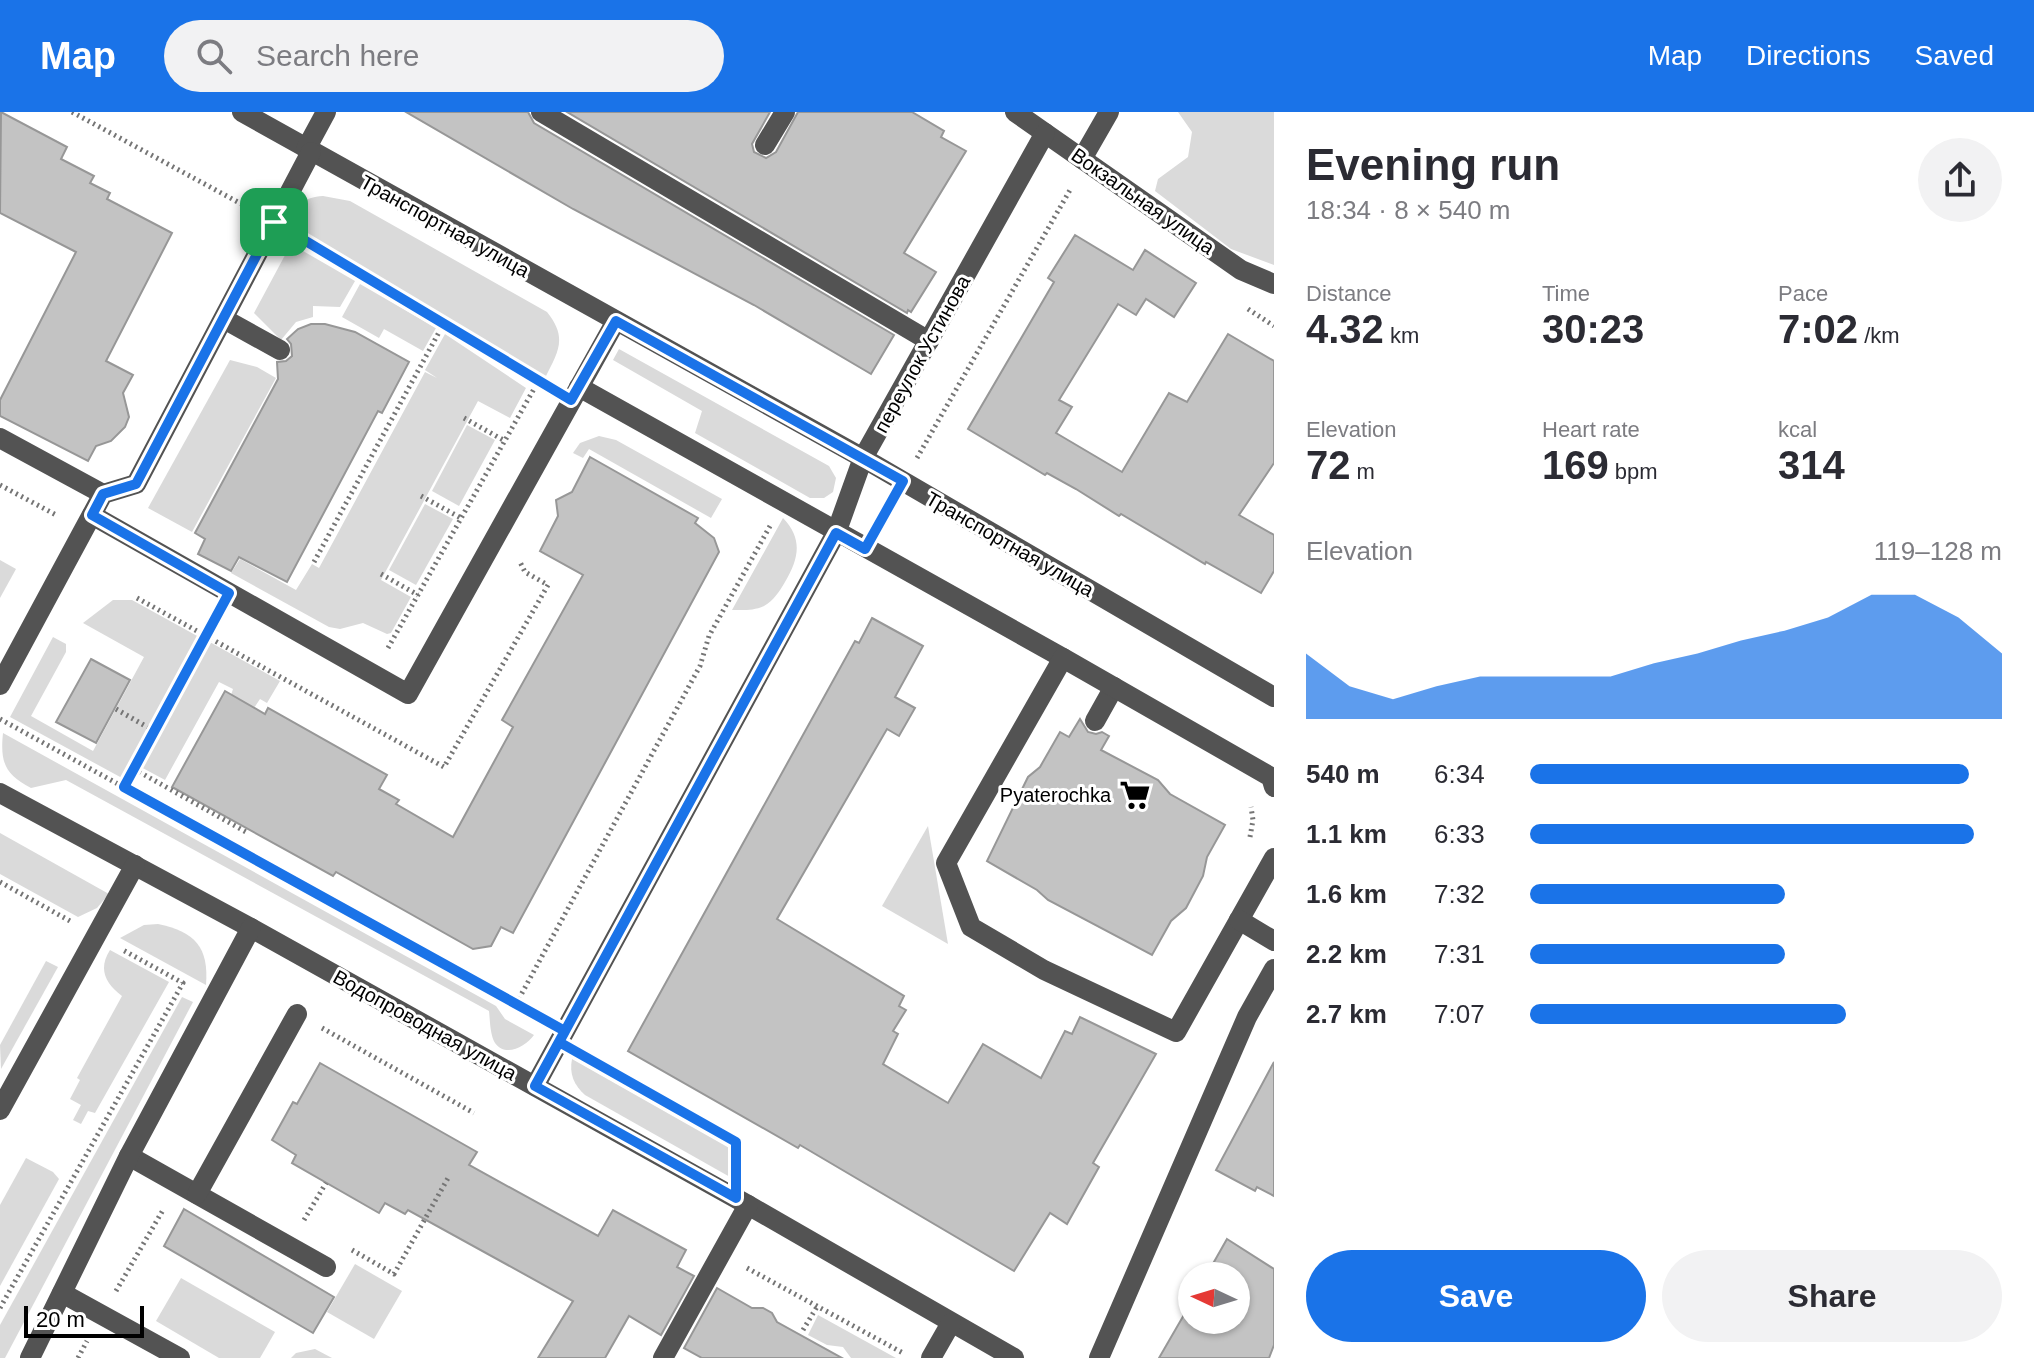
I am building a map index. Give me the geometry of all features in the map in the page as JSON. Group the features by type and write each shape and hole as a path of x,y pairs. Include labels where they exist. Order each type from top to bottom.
{"street":[{"name":"Транспортная улица","path":"242,112 863,458 1274,697"},
{"path":"0,438 103,494 136,484 274,222 326,112"},
{"path":"541,112 929,341"},
{"path":"765,145 785,112"},
{"name":"Вокзальная улица","path":"1015,112 1241,270 1274,284"},
{"path":"1082,159 1109,112"},
{"name":"переулок Устинова","path":"535,1086 836,533 863,458 1045,133"},
{"path":"224,319 280,350"},
{"path":"92,515 408,694 616,321"},
{"path":"575,393 1063,658 1271,777 1274,787"},
{"path":"0,685 103,494"},
{"path":"1063,658 946,863 971,927 1044,970 1176,1032 1274,858"},
{"path":"1095,721 1114,687"},
{"name":"Водопроводная улица","path":"0,793 251,928 742,1201 1014,1358"},
{"path":"0,1110 135,865"},
{"path":"1239,920 1274,941"},
{"path":"30,1358 129,1156 251,928"},
{"path":"1099,1358 1247,1017 1274,969"},
{"path":"197,1194 297,1014"},
{"path":"129,1156 326,1267"},
{"path":"663,1358 742,1201"},
{"path":"62,1293 180,1358"},
{"path":"931,1358 951,1323"}],"path":[{"path":"72,112 274,222 539,380 575,393"},
{"path":"903,481 1069,189 1082,197"},
{"path":"1239,303 1274,326"},
{"path":"314,562 444,323"},
{"path":"373,675 539,380"},
{"path":"464,418 505,441"},
{"path":"0,485 58,516"},
{"path":"421,496 461,518"},
{"path":"516,1004 700,666 709,636 773,522"},
{"path":"137,598 444,767 548,585 525,572 517,551"},
{"path":"381,574 418,595"},
{"path":"124,787 229,593"},
{"path":"116,709 154,731"},
{"path":"0,719 516,1004 562,1036 736,1142 742,1201"},
{"path":"134,769 246,832"},
{"path":"1245,798 1253,820 1249,839"},
{"path":"0,882 183,983 0,1308"},
{"path":"297,1014 474,1113"},
{"path":"342,1245 394,1274 448,1178"},
{"path":"302,1223 326,1183"},
{"path":"78,1358 165,1207"},
{"path":"743,1267 818,1305 900,1351 906,1358"},
{"path":"803,1330 818,1305"}],"shaded area":[{"path":"1178,112 1274,112 1274,265 1231,249 1155,191 1158,179 1188,157 1192,132"},
{"path":"323,196 350,201 547,312 557,330 559,345 545,378 288,223 301,204 310,198"},
{"path":"291,244 355,281 340,307 313,306 313,317 296,322 281,340 254,313"},
{"path":"360,284 436,328 423,351 384,329 379,338 342,317"},
{"path":"445,334 526,388 510,418 478,401 381,580 411,597 391,633 363,623 340,629 329,627 231,573 240,559 296,590 312,564 319,568 425,372 437,378 425,370"},
{"path":"619,349 829,466 836,478 833,492 824,498 810,498 695,433 702,411 613,360"},
{"path":"230,360 257,367 276,378 192,532 148,508"},
{"path":"467,425 495,440 459,506 432,491"},
{"path":"599,436 616,440 722,499 711,518 589,449 583,458 573,453 580,443"},
{"path":"425,504 453,519 416,585 389,570"},
{"path":"783,518 794,533 797,549 785,582 764,606 732,610"},
{"path":"0,560 16,569 0,598"},
{"path":"113,600 132,600 199,637 122,778 10,717 53,637 66,644 66,652 31,716 93,751 144,657 83,623"},
{"path":"208,641 280,681 267,703 260,699 254,708 231,695 233,689 219,682 165,780 139,766"},
{"path":"3,733 496,1006 505,1019 534,1035 516,1049 505,1050 495,1043 492,1036 489,1011 66,780 31,788 15,778 6,766 2,752"},
{"path":"928,826 948,944 882,906"},
{"path":"0,833 109,894 97,908 78,917 0,874"},
{"path":"158,924 182,932 197,943 205,961 206,985 120,938 144,925"},
{"path":"110,950 169,982 95,1113 88,1111 81,1124 73,1120 81,1105 70,1099 80,1080 77,1078 122,996 105,975 104,963"},
{"path":"46,961 58,967 1,1069 0,1045"},
{"path":"182,997 193,1002 5,1358 0,1358 0,1325"},
{"path":"572,1059 731,1149 730,1177 585,1095 573,1079"},
{"path":"26,1158 53,1172 59,1179 0,1286 0,1205"},
{"path":"355,1264 402,1291 374,1339 327,1312"},
{"path":"181,1278 275,1332 260,1358 219,1358 156,1321"},
{"path":"818,1315 896,1358 851,1358 843,1347 827,1345 808,1335"},
{"path":"315,1349 332,1358 291,1358 296,1353"}],"building":[{"path":"1,112 67,147 61,159 94,176 90,183 110,193 107,199 172,233 106,361 133,375 123,393 129,417 125,427 111,441 96,446 88,461 0,416 0,400 76,252 0,213"},
{"path":"406,112 528,112 534,123 894,335 871,374 754,305 573,209"},
{"path":"567,112 770,112 752,144 754,152 766,158 776,152 798,112 912,112 944,131 941,137 966,151 904,253 936,272 911,312 908,310 907,313"},
{"path":"1075,235 1133,270 1145,250 1196,283 1174,317 1146,299 1136,315 1118,304 1059,400 1072,407 1056,433 1122,472 1169,393 1187,402 1228,334 1274,361 1274,463 1239,515 1274,535 1274,571 1261,593 1047,473 1045,475 968,429 1054,282 1048,278"},
{"path":"311,324 325,324 355,332 409,362 382,413 378,411 287,582 239,557 231,571 198,554 205,539 195,533 278,379 277,362 286,361 292,356 291,344 287,339 298,329"},
{"path":"590,457 698,518 695,523 714,538 719,552 513,933 501,927 491,946 473,949 336,872 333,876 172,787 225,691 265,714 268,708 387,775 379,789 399,800 396,804 453,837 513,727 502,720 583,575 540,551 558,516 556,500 572,492"},
{"path":"872,618 923,646 895,697 915,708 899,736 887,729 777,919 904,996 899,1006 906,1010 893,1031 898,1034 883,1064 948,1103 983,1044 1041,1078 1065,1031 1072,1034 1080,1017 1156,1054 1093,1163 1099,1167 1067,1224 1050,1213 1014,1271 800,1145 798,1148 628,1051 855,641 859,643"},
{"path":"91,659 130,680 96,743 56,722"},
{"path":"1080,719 1088,732 1102,732 1109,736 1101,750 1158,780 1170,794 1225,825 1207,857 1203,876 1186,908 1171,921 1152,955 1048,900 1037,890 987,861 1028,777 1040,767 1060,732 1069,737"},
{"path":"1274,1062 1274,1196 1257,1187 1255,1191 1216,1170"},
{"path":"320,1063 477,1152 469,1165 598,1236 613,1210 686,1250 677,1267 694,1276 661,1335 629,1316 605,1358 538,1358 573,1301 408,1210 405,1214 385,1203 379,1213 292,1163 296,1155 272,1140"},
{"path":"184,1209 334,1297 313,1333 164,1246"},
{"path":"1227,1239 1274,1269 1274,1345 1269,1358 1159,1358 1178,1325 1178,1334 1250,1334 1250,1262 1214,1262"},
{"path":"717,1288 752,1308 763,1308 772,1313 777,1322 842,1358 702,1358 684,1348"}],"place":[{"name":"Pyaterochka","path":"1135,795"}],"route":[{"path":"274,222 136,484 103,494 92,515 229,593 124,787 565,1031 559,1042 736,1142 736,1198 535,1086 559,1042 836,533 865,549 903,481 616,321 571,400 274,222"}]}
